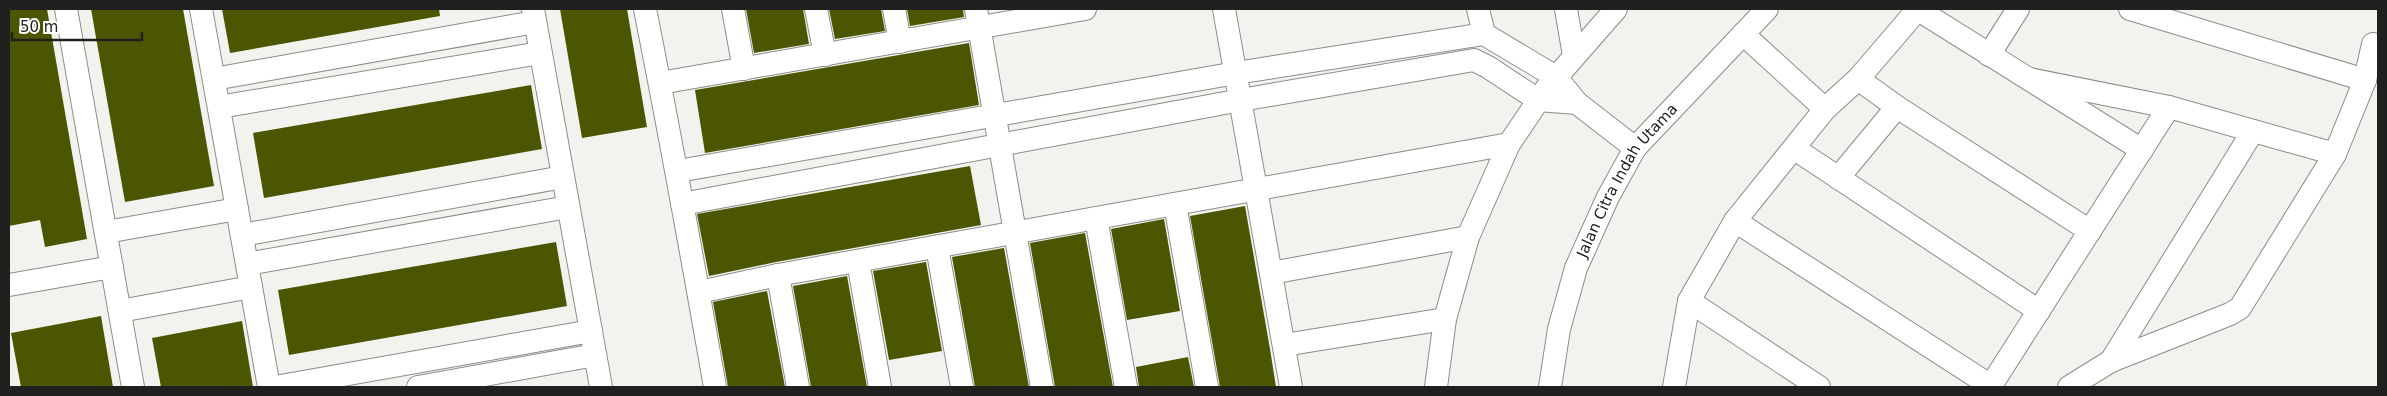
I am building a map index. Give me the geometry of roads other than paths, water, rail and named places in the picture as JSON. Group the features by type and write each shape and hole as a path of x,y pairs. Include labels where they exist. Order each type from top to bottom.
{"street":[{"path":"66,9 134,387"},
{"path":"201,9 269,387"},
{"path":"646,9 678,171 682,204 715,387"},
{"path":"733,9 744,69"},
{"path":"816,9 825,55"},
{"path":"894,9 900,42"},
{"path":"660,83 900,42 978,18 1085,9"},
{"path":"1224,9 1291,387"},
{"path":"1478,9 1484,34"},
{"path":"1566,9 1574,56"},
{"path":"1436,387 1446,319 1468,237 1509,144 1538,100 1556,77 1616,9"},
{"name":"Jalan Citra Indah Utama","path":"1550,387 1558,329 1576,268 1608,197 1635,148 1767,9"},
{"path":"1674,387 1689,301 1735,221 1795,149 1825,109 1858,79 1918,9 2142,150"},
{"path":"1989,55 2018,9"},
{"path":"2130,9 2365,80"},
{"path":"214,79 534,16 601,387"},
{"path":"978,18 1042,387"},
{"path":"678,171 1236,73 1484,34 1556,77 1577,103 1635,148"},
{"path":"1743,34 1825,109"},
{"path":"2069,387 2112,361 2238,310 2335,154 2365,80 2373,44"},
{"path":"219,107 540,53"},
{"path":"682,204 1240,100 1474,60 1538,100 1577,103"},
{"path":"1858,79 1897,107 2090,232"},
{"path":"2029,79 2169,107 2335,154"},
{"path":"1838,178 1897,107"},
{"path":"1735,221 1990,387 2169,107"},
{"path":"2112,361 2254,131"},
{"path":"699,292 778,275 1509,144"},
{"path":"1795,149 2039,311"},
{"path":"242,235 563,177"},
{"path":"1175,204 1207,387"},
{"path":"247,264 568,207"},
{"path":"106,232 237,209"},
{"path":"1096,218 1126,387"},
{"path":"1271,273 1468,237"},
{"path":"937,247 962,387"},
{"path":"858,261 880,387"},
{"path":"9,285 112,267"},
{"path":"778,275 798,387"},
{"path":"120,311 251,287"},
{"path":"1689,301 1819,387"},
{"path":"1284,345 1446,319"},
{"path":"275,387 591,332"},
{"path":"418,387 595,355"}]}
